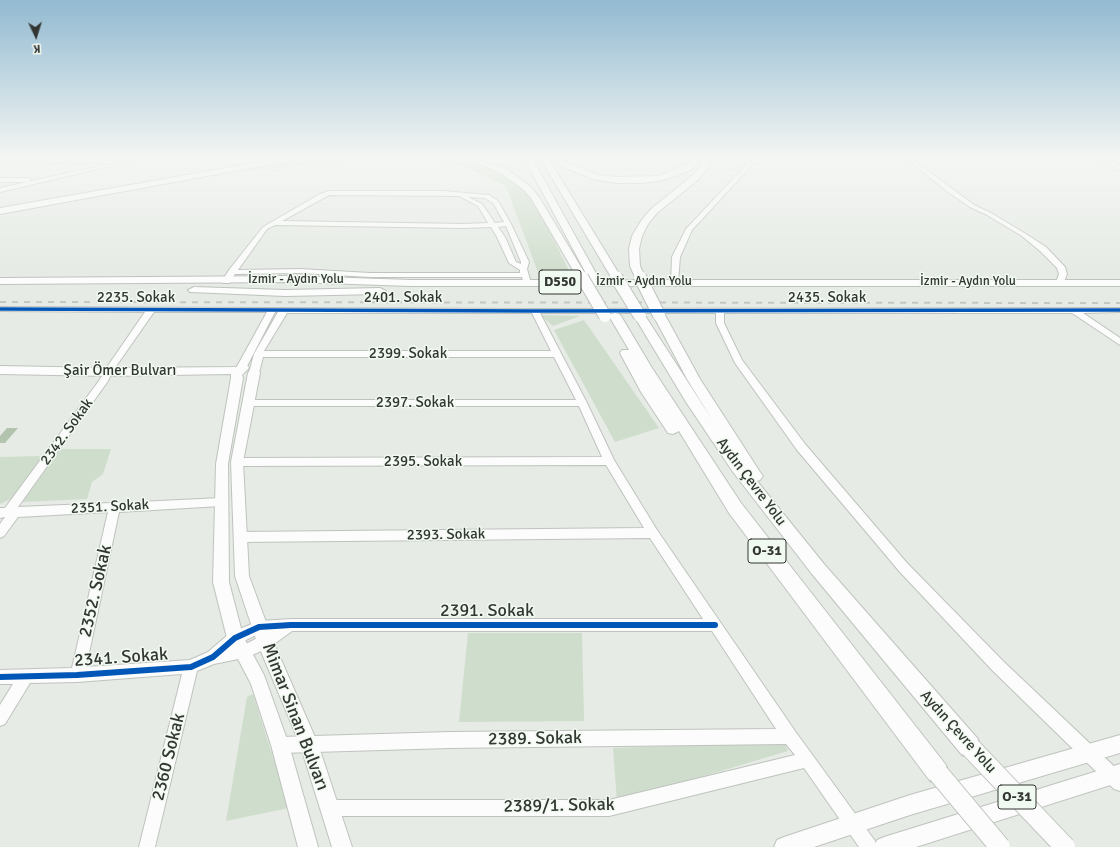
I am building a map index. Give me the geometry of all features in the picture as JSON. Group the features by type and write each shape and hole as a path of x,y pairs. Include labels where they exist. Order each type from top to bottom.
{"highway":[{"path":"0,206 47,198"},
{"path":"0,211 75,198"},
{"path":"535,198 587,277"},
{"name":"Aydın Çevre Yolu","path":"548,198 587,277 610,316 646,369 735,508 938,773 1000,847"},
{"name":"Aydın Çevre Yolu","path":"568,198 691,399 738,468 790,535 970,747 1065,847"},
{"path":"671,198 654,211 644,223 637,236 634,249 635,266 694,378 790,535"},
{"name":"İzmir - Aydın Yolu","path":"0,281 229,276 411,283 525,275 674,282 1120,282"},
{"path":"274,292 282,279"},
{"path":"302,292 310,279"},
{"name":"İzmir - Aydın Yolu","path":"0,288 163,289 274,292 408,290 1120,290"}],"main road":[{"name":"Şair Ömer Bulvarı","path":"1,373 107,376 243,373"},
{"name":"Mimar Sinan Bulvarı","path":"243,373 248,403 237,462 242,576 259,627 309,744 342,847"},
{"name":"Mimar Sinan Bulvarı","path":"243,373 222,464 221,582 235,638 258,681 280,745 308,847"},
{"path":"222,464 237,462"},
{"path":"221,502 238,498"},
{"path":"784,847 910,805 1120,744"},
{"path":"884,847 1117,777"}],"street":[{"path":"229,276 266,228 318,198"},
{"path":"464,198 480,205 502,237 513,263 525,275"},
{"path":"489,198 496,202 508,224 525,262 525,275"},
{"path":"674,282 676,257 689,229 718,198"},
{"path":"961,198 1024,235 1043,249 1061,267 1062,274 1060,282"},
{"path":"480,205 496,202"},
{"path":"274,223 494,226 508,224"},
{"path":"229,276 279,271 370,275 525,275"},
{"name":"2235. Sokak","path":"0,309 272,310"},
{"name":"2342. Sokak","path":"0,533 8,513 107,376 151,310"},
{"name":"2401. Sokak","path":"272,310 535,311"},
{"name":"Mimar Sinan Bulvarı","path":"243,373 272,310"},
{"name":"Mimar Sinan Bulvarı","path":"243,373 258,354 284,310"},
{"path":"720,310 720,322 738,361 801,447 903,567 998,666 1088,753 1117,777"},
{"path":"1074,310 1120,342"},
{"name":"2435. Sokak","path":"535,311 1120,310"},
{"path":"535,311 582,403 609,461 653,533 790,736 869,847"},
{"name":"2399. Sokak","path":"258,354 557,354"},
{"name":"2397. Sokak","path":"248,403 582,403"},
{"name":"2395. Sokak","path":"237,462 609,461"},
{"name":"2351. Sokak","path":"8,513 115,506 221,502"},
{"name":"2352. Sokak","path":"77,675 115,506"},
{"name":"2393. Sokak","path":"240,537 653,533"},
{"path":"213,657 243,652 265,642 290,625"},
{"name":"2391. Sokak","path":"259,627 290,625 715,625"},
{"name":"2341. Sokak","path":"0,677 77,675 191,668 213,657 235,638 259,627"},
{"name":"2360 Sokak","path":"147,847 191,668"},
{"path":"0,719 26,676"},
{"name":"2389. Sokak","path":"280,745 450,740 790,736"},
{"name":"2389/1. Sokak","path":"330,808 609,808 807,760"}],"shaded area":[{"path":"510,198 530,198 545,222 573,279 540,278"},
{"path":"540,315 580,316 553,326"},
{"path":"584,320 659,428 615,442 554,330"},
{"path":"7,428 18,428 5,443 0,443 0,436"},
{"path":"61,449 111,449 103,474 92,482 87,499 22,502"},
{"path":"43,456 13,498 0,504 0,457"},
{"path":"468,633 582,633 584,721 459,722"},
{"path":"253,694 289,808 226,821 247,697"},
{"path":"784,742 788,751 617,802 613,748"}],"railway":[{"path":"0,302 1120,303"}],"cycle path":[{"path":"0,309 535,311 1120,310"},
{"path":"0,677 77,675 191,667 213,657 235,638 259,627 291,625 715,625"}]}
